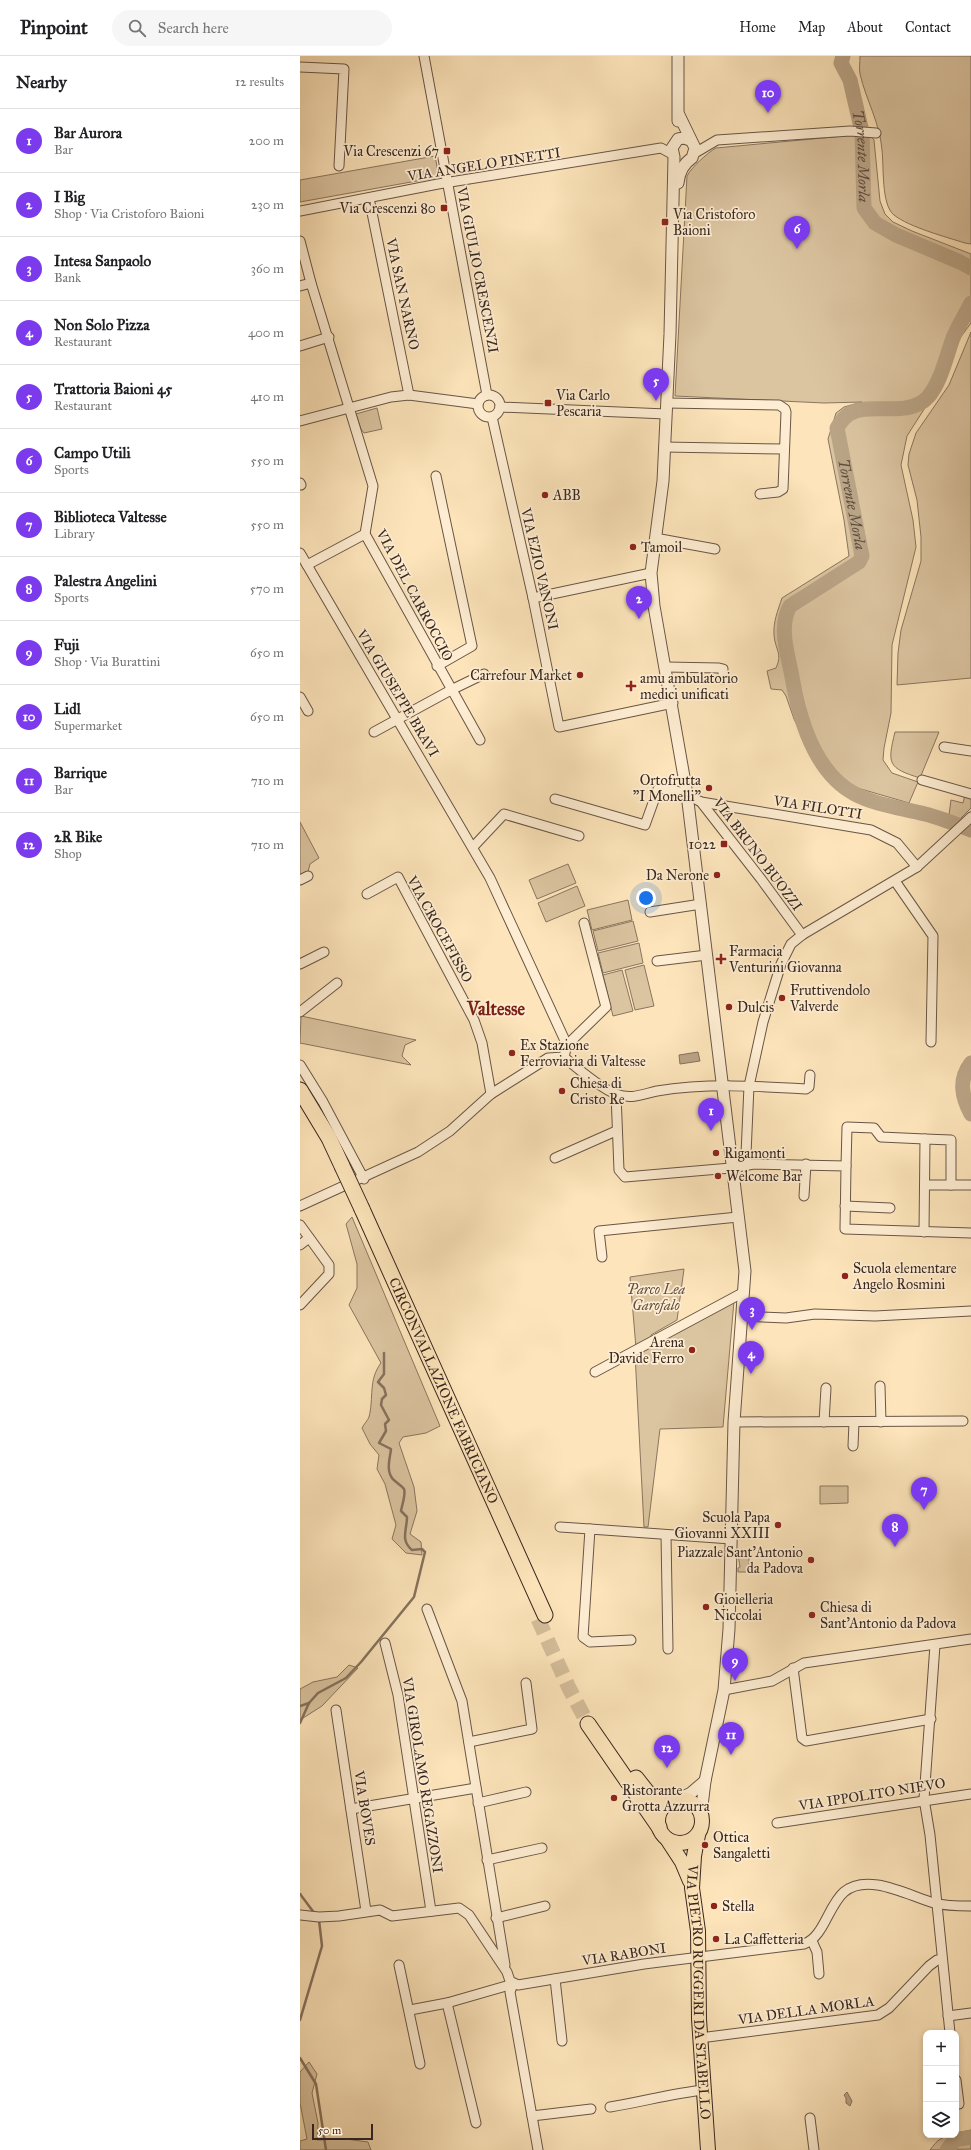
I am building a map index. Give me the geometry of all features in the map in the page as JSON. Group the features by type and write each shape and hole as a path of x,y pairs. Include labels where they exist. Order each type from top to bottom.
{"highway":[{"path":"300,1090 329,1138 339,1168"},
{"path":"300,1104 339,1168"},
{"name":"CIRCONVALLAZIONE FABRICIANO","path":"339,1168 541,1617"},
{"path":"663,1833 592,1722 647,1793 656,1800 674,1800"}],"main road":[{"path":"692,1888 682,1862 663,1833 660,1813 674,1800 693,1802 701,1814"},
{"name":"VIA PIETRO RUGGERI DA STABELLO","path":"701,1814 702,1824 698,1835 694,1856 692,1888 698,1931 700,2038 708,2150"},
{"path":"663,1833 682,1843 692,1840 698,1835"}],"street":[{"name":"VIA GIULIO CRESCENZI","path":"424,56 487,395"},
{"path":"678,56 679,115 678,139 672,148 674,208 662,487 651,573 654,606 673,703 688,794"},
{"path":"300,67 344,69 339,166"},
{"path":"674,208 680,173 692,149 679,115"},
{"path":"673,155 678,160 692,149 717,140 850,131 873,133"},
{"path":"678,139 684,138 692,149"},
{"name":"VIA ANGELO PINETTI","path":"300,210 447,183 530,171 661,148 673,155"},
{"name":"VIA SAN NARNO","path":"369,198 410,395"},
{"name":"VIA DEL CARROCCIO","path":"300,241 311,283 373,486 365,534 437,666 480,740"},
{"path":"300,286 311,283"},
{"path":"300,346 328,337"},
{"path":"300,421 392,397 410,395 478,404"},
{"path":"487,395 498,399 500,407 499,412 492,417 481,415 478,410 480,399 487,395"},
{"path":"500,407 666,409 779,405 785,409 786,412 783,489 778,492 760,494"},
{"name":"VIA EZIO VANONI","path":"492,417 533,598 559,727 673,703"},
{"path":"664,447 784,449"},
{"path":"436,476 472,646 437,666"},
{"path":"307,564 365,534"},
{"path":"655,538 715,549"},
{"name":"VIA GIUSEPPE BRAVI","path":"300,553 490,878 566,1045"},
{"path":"533,598 651,573"},
{"path":"666,667 720,668 724,672 724,679"},
{"path":"374,732 451,690 484,674"},
{"path":"300,697 308,711"},
{"path":"944,747 971,751"},
{"path":"922,780 971,794"},
{"name":"VIA BRUNO BUOZZI","path":"555,799 619,812 645,824 658,789 663,788 688,794 701,802 762,879 802,935"},
{"name":"VIA PIETRO RUGGERI DA STABELLO","path":"688,794 731,1168 745,1271 734,1422 729,1629 724,1690 705,1780 701,1814"},
{"name":"VIA FILOTTI","path":"701,802 871,830 897,843 917,866"},
{"path":"473,847 504,814 579,836"},
{"path":"748,1164 746,1154 749,1086 763,1022 781,964 792,944 802,935 895,881 917,866 969,819"},
{"name":"VIA CROCEFISSO","path":"367,894 398,877 474,1020 482,1043 491,1094"},
{"path":"895,881 933,936 931,1042"},
{"path":"650,912 701,904"},
{"path":"564,1057 566,1045 606,1007 584,923"},
{"path":"300,964 324,952"},
{"path":"657,961 707,955"},
{"path":"300,1012 337,983"},
{"path":"300,1206 364,1179 418,1152 450,1131 491,1094 548,1058 564,1057 578,1069 616,1094 629,1097 657,1091 722,1086 806,1089 809,1087 810,1074"},
{"path":"300,1065 333,1121 364,1179"},
{"path":"616,1094 616,1131 619,1170 625,1177 731,1168 748,1164 846,1166"},
{"path":"951,1185 951,1140 881,1137 874,1128 847,1127 845,1229 971,1233"},
{"path":"555,1158 616,1131"},
{"path":"924,1232 926,1185 925,1139"},
{"path":"730,1156 746,1154"},
{"path":"804,1196 806,1164"},
{"path":"926,1185 971,1185"},
{"path":"846,1206 890,1208"},
{"path":"602,1257 599,1231 738,1217"},
{"path":"300,1225 329,1265 329,1274 300,1305"},
{"path":"300,1245 309,1238"},
{"path":"594,1372 744,1292"},
{"path":"742,1316 786,1318 816,1314 874,1316 971,1311"},
{"path":"880,1386 881,1422"},
{"path":"824,1422 826,1388"},
{"path":"734,1422 963,1421"},
{"path":"853,1446 854,1422"},
{"path":"560,1527 731,1539"},
{"path":"590,1529 583,1637 590,1642 631,1640"},
{"path":"666,1535 668,1649"},
{"path":"427,1609 462,1701 496,1918 507,1972"},
{"path":"724,1690 772,1681 804,1663 971,1639"},
{"name":"VIA GIROLAMO REGAZZONI","path":"385,1643 398,1695 431,1911"},
{"path":"935,1645 931,1719 924,1799 930,1835 935,1903 950,2030"},
{"path":"793,1668 802,1738 806,1741 931,1719"},
{"path":"469,1742 532,1729 526,1683"},
{"name":"VIA BOVES","path":"336,1710 366,1911"},
{"path":"674,1800 691,1793 705,1780"},
{"path":"351,1809 476,1788"},
{"path":"478,1803 526,1792"},
{"name":"VIA IPPOLITO NIEVO","path":"777,1823 924,1799 971,1794"},
{"path":"487,1860 542,1848"},
{"path":"819,1974 817,1952 812,1941 836,1901 845,1892 856,1886 881,1885 935,1903 971,1906"},
{"path":"496,1918 545,1906"},
{"path":"300,1915 332,1916 380,1910 392,1916 459,1908 469,1915 507,1972 512,1984 510,1992 538,2150"},
{"name":"VIA RABONI","path":"410,2010 447,2003 512,1984 518,1985 644,1964 804,1944 812,1941"},
{"name":"VIA DELLA MORLA","path":"700,2038 878,2015 889,2008 929,1966 936,1960 941,1959"},
{"path":"399,1964 410,2010 420,2064"},
{"path":"555,1979 562,2041"},
{"path":"447,2003 476,2123"},
{"path":"948,2016 971,2013"},
{"path":"610,2107 647,2102 683,2092 704,2090"},
{"path":"532,2112 591,2109"},
{"path":"810,2118 814,2150"}],"green space":[{"path":"860,56 971,56 971,244 918,228 894,215 890,210 885,194 881,140 860,74"},
{"path":"855,135 870,135 874,140 880,201 885,214 893,222 912,231 971,254 971,323 960,338 942,381 907,436 901,465 913,520 916,547 892,645 891,713 883,760 892,773 918,782 909,803 854,787 833,770 814,737 809,749 794,719 786,696 782,690 771,689 767,671 776,668 779,659 774,625 782,598 849,556 844,520 828,439 836,413 844,407 862,402 824,403 675,396 687,176 689,173 708,153 716,148"},
{"path":"435,156 439,177 300,202 300,180"},
{"path":"971,332 971,678 897,685 898,653 901,630 921,561 921,537 917,500 908,465 909,454 916,433 949,385"},
{"path":"377,408 382,429 364,433 361,429 356,414"},
{"path":"895,732 939,732 920,778 901,771 892,763 891,751"},
{"path":"965,795 971,798 971,808 960,819 949,815 951,800 963,803"},
{"path":"300,822 319,858 310,864 308,872 300,876"},
{"path":"568,864 576,883 537,899 529,880"},
{"path":"577,886 585,906 546,922 538,903"},
{"path":"628,900 632,920 592,930 587,910"},
{"path":"633,921 638,941 598,951 593,931"},
{"path":"639,943 643,963 603,973 598,953"},
{"path":"644,965 654,1006 635,1010 625,970"},
{"path":"622,970 633,1011 613,1016 603,975"},
{"path":"301,1016 416,1040 405,1045 402,1056 411,1065 300,1043"},
{"path":"352,1217 440,1426 426,1433 403,1437 399,1443 414,1487 417,1511 410,1534 421,1542 422,1555 406,1553 392,1539 396,1525 385,1484 377,1469 379,1455 370,1444 362,1428 369,1417 374,1376 381,1363 349,1305 357,1288 357,1264 346,1224"},
{"name":"Parco Lea Garofalo","path":"684,1269 677,1320 651,1335 652,1340 636,1348 630,1277"},
{"name":"Parco Lea Garofalo","path":"734,1301 723,1427 660,1429 648,1527 644,1527 635,1354"},
{"path":"820,1486 848,1486 848,1503 820,1504"},
{"path":"738,1554 749,1554 749,1572 738,1572 738,1568 740,1567"},
{"path":"349,1665 358,1668 322,1706 300,1720 300,1689 313,1682 337,1677"},
{"path":"309,2062 317,2074 312,2093 318,2123 317,2140 346,2139 368,2142 371,2150 300,2150 300,2141 307,2139 300,2103 300,2072"},
{"path":"971,2130 971,2149 930,2150 935,2143 942,2138 959,2138 959,2132"}],"shaded area":[{"path":"698,1052 700,1061 680,1064 679,1055"},
{"path":"847,2092 852,2101 850,2106 846,2103 846,2098 844,2095"}],"waterway":[{"name":"Torrente Morla","path":"843,56 841,63 850,80 862,132 864,208 875,223 896,235 971,268"},
{"name":"Torrente Morla","path":"971,303 953,338 943,369 933,391 928,397 920,404 900,409 858,410 847,415 837,428 862,556 859,562 790,606 786,614 784,632 786,650 795,693 804,726 819,759 829,773 841,785 863,798 880,804 937,817 971,830"},
{"name":"Torrente Morla","path":"971,1063 964,1076 963,1082 965,1101 971,1114"},
{"path":"300,1723 309,1703 318,1693 346,1678 361,1662 414,1597 425,1552 422,1549 412,1550 406,1542 405,1535 407,1517 401,1511 404,1489 390,1475 389,1464 391,1449 379,1443 386,1431 385,1424 389,1420 381,1405 382,1399 386,1395 384,1388 378,1382 384,1374 384,1353"},
{"path":"300,1706 309,1703"},
{"path":"300,1894 315,1914"},
{"path":"300,2020 322,1946 319,1920"},
{"path":"300,2058 316,2084 326,2150"},
{"name":"Torrente Morla","path":"947,2150 955,2140 971,2137"}],"tunnel":[{"path":"538,1619 569,1688 588,1724"}],"place":[{"name":"Lidl","path":"768,113"},
{"name":"Via Crescenzi 67","path":"447,151"},
{"name":"Via Crescenzi 80","path":"444,208"},
{"name":"Via Cristoforo Baioni","path":"665,222"},
{"name":"Campo Utili","path":"797,249"},
{"name":"Trattoria Baioni 45","path":"656,401"},
{"name":"Via Carlo Pescaria","path":"548,403"},
{"name":"ABB","path":"545,495"},
{"name":"Tamoil","path":"633,547"},
{"name":"I Big","path":"639,619"},
{"name":"Carrefour Market","path":"580,675"},
{"name":"amu ambulatorio medici unificati","path":"631,686"},
{"name":"Ortofrutta \"I Monelli\"","path":"709,788"},
{"name":"1022","path":"724,844"},
{"name":"Da Nerone","path":"717,875"},
{"name":"Farmacia Venturini Giovanna","path":"721,959"},
{"name":"Fruttivendolo Valverde","path":"782,998"},
{"name":"Dulcis","path":"729,1007"},
{"name":"Ex Stazione Ferroviaria di Valtesse","path":"512,1053"},
{"name":"Chiesa di Cristo Re","path":"562,1091"},
{"name":"Bar Aurora","path":"711,1131"},
{"name":"Rigamonti","path":"716,1153"},
{"name":"Welcome Bar","path":"718,1176"},
{"name":"Scuola elementare Angelo Rosmini","path":"845,1276"},
{"name":"Intesa Sanpaolo","path":"752,1330"},
{"name":"Arena Davide Ferro","path":"692,1350"},
{"name":"Non Solo Pizza","path":"751,1374"},
{"name":"Biblioteca Valtesse","path":"924,1510"},
{"name":"Scuola Papa Giovanni XXIII","path":"778,1525"},
{"name":"Palestra Angelini","path":"895,1547"},
{"name":"Piazzale Sant'Antonio da Padova","path":"811,1560"},
{"name":"Gioielleria Niccolai","path":"706,1607"},
{"name":"Chiesa di Sant'Antonio da Padova","path":"812,1615"},
{"name":"Fuji","path":"735,1681"},
{"name":"Barrique","path":"731,1755"},
{"name":"2R Bike","path":"667,1768"},
{"name":"Ristorante Grotta Azzurra","path":"614,1798"},
{"name":"Ottica Sangaletti","path":"705,1845"},
{"name":"Stella","path":"714,1906"},
{"name":"La Caffetteria","path":"716,1939"}],"district":[{"name":"Valtesse","path":"496,1009"}]}
